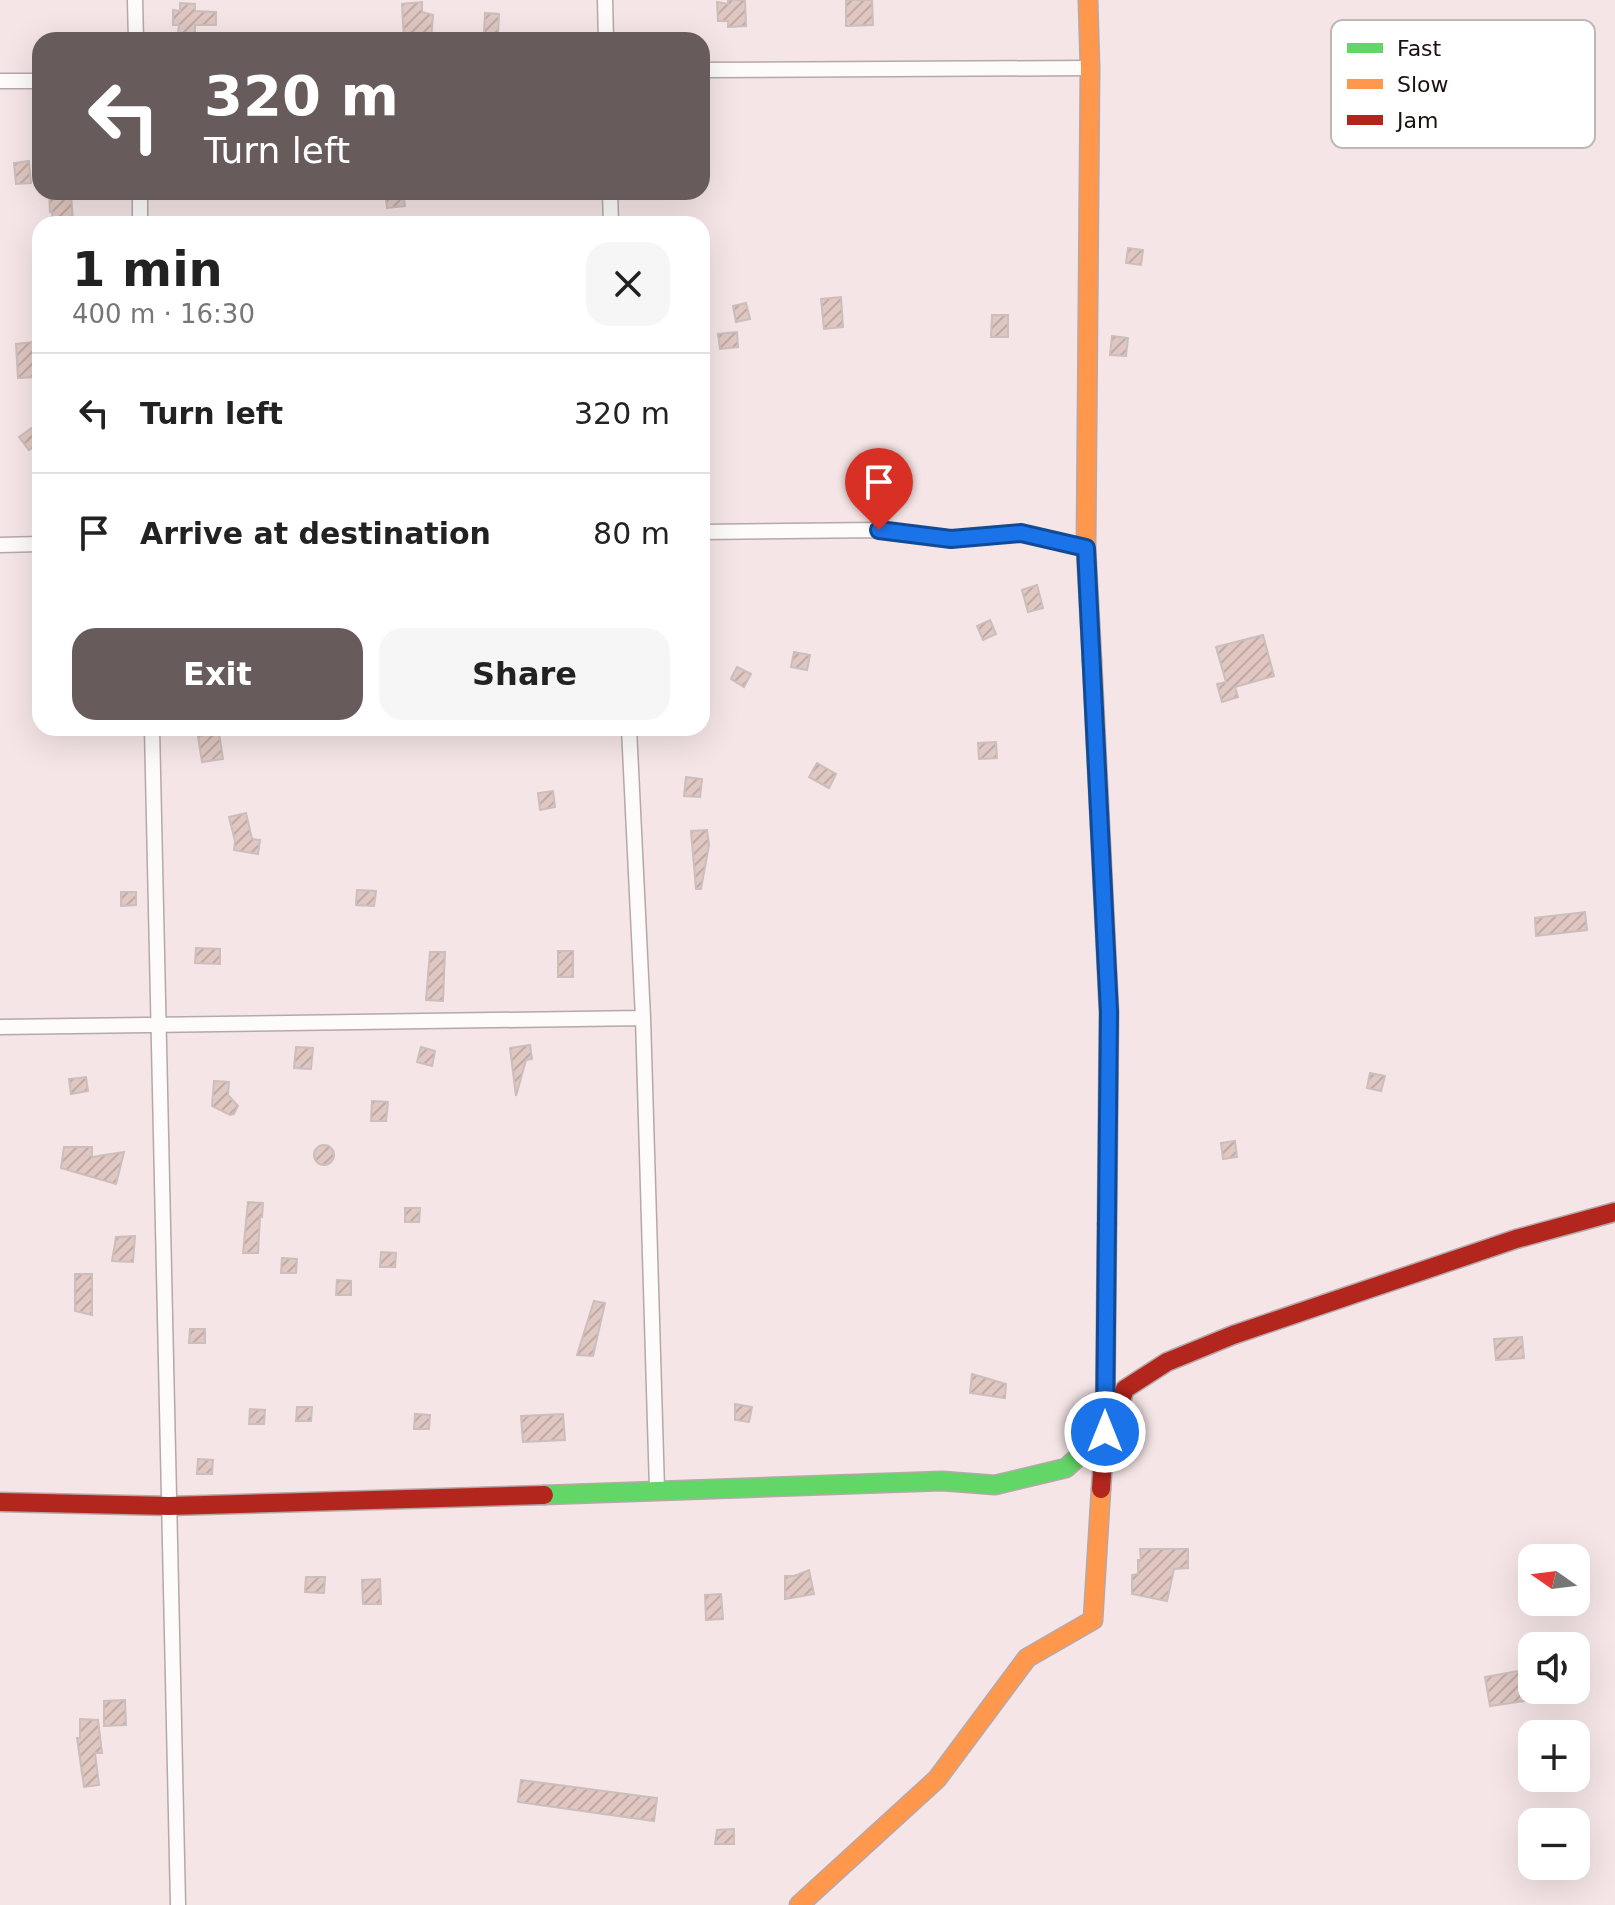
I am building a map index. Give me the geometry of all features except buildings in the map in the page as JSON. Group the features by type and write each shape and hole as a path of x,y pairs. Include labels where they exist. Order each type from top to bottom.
{"street":[{"path":"135,0 136,32"},
{"path":"605,0 606,32"},
{"path":"799,1905 937,1779 1027,1658 1093,1620 1105,1432 1109,1012 1086,548 1088,0"},
{"path":"710,70 1090,68"},
{"path":"0,81 32,81"},
{"path":"710,532 879,530 951,539 1021,533 1086,548"},
{"path":"0,545 32,544"},
{"path":"152,736 178,1905"},
{"path":"629,736 643,1018 657,1490"},
{"path":"0,1027 643,1018"},
{"path":"0,1502 169,1506 942,1481 995,1485 1066,1468 1105,1432 1125,1389 1167,1362 1233,1335 1486,1249 1615,1212"}],"traffic: fast":[{"path":"1092,661 1109,1012 1107,1224"},
{"path":"544,1495 942,1481 995,1485 1066,1468 1105,1432 1122,1397"}],"traffic: slow":[{"path":"1088,0 1086,548 1092,661"},
{"path":"799,1905 937,1779 1027,1658 1093,1620 1101,1489"}],"traffic: jam":[{"path":"1122,1397 1125,1389 1167,1362 1233,1335 1516,1239 1615,1212"},
{"path":"1101,1489 1105,1432 1107,1224"},
{"path":"0,1502 169,1506 544,1495"}],"route":[{"path":"879,530 951,539 1021,533 1086,548 1109,1012 1105,1432"}]}
